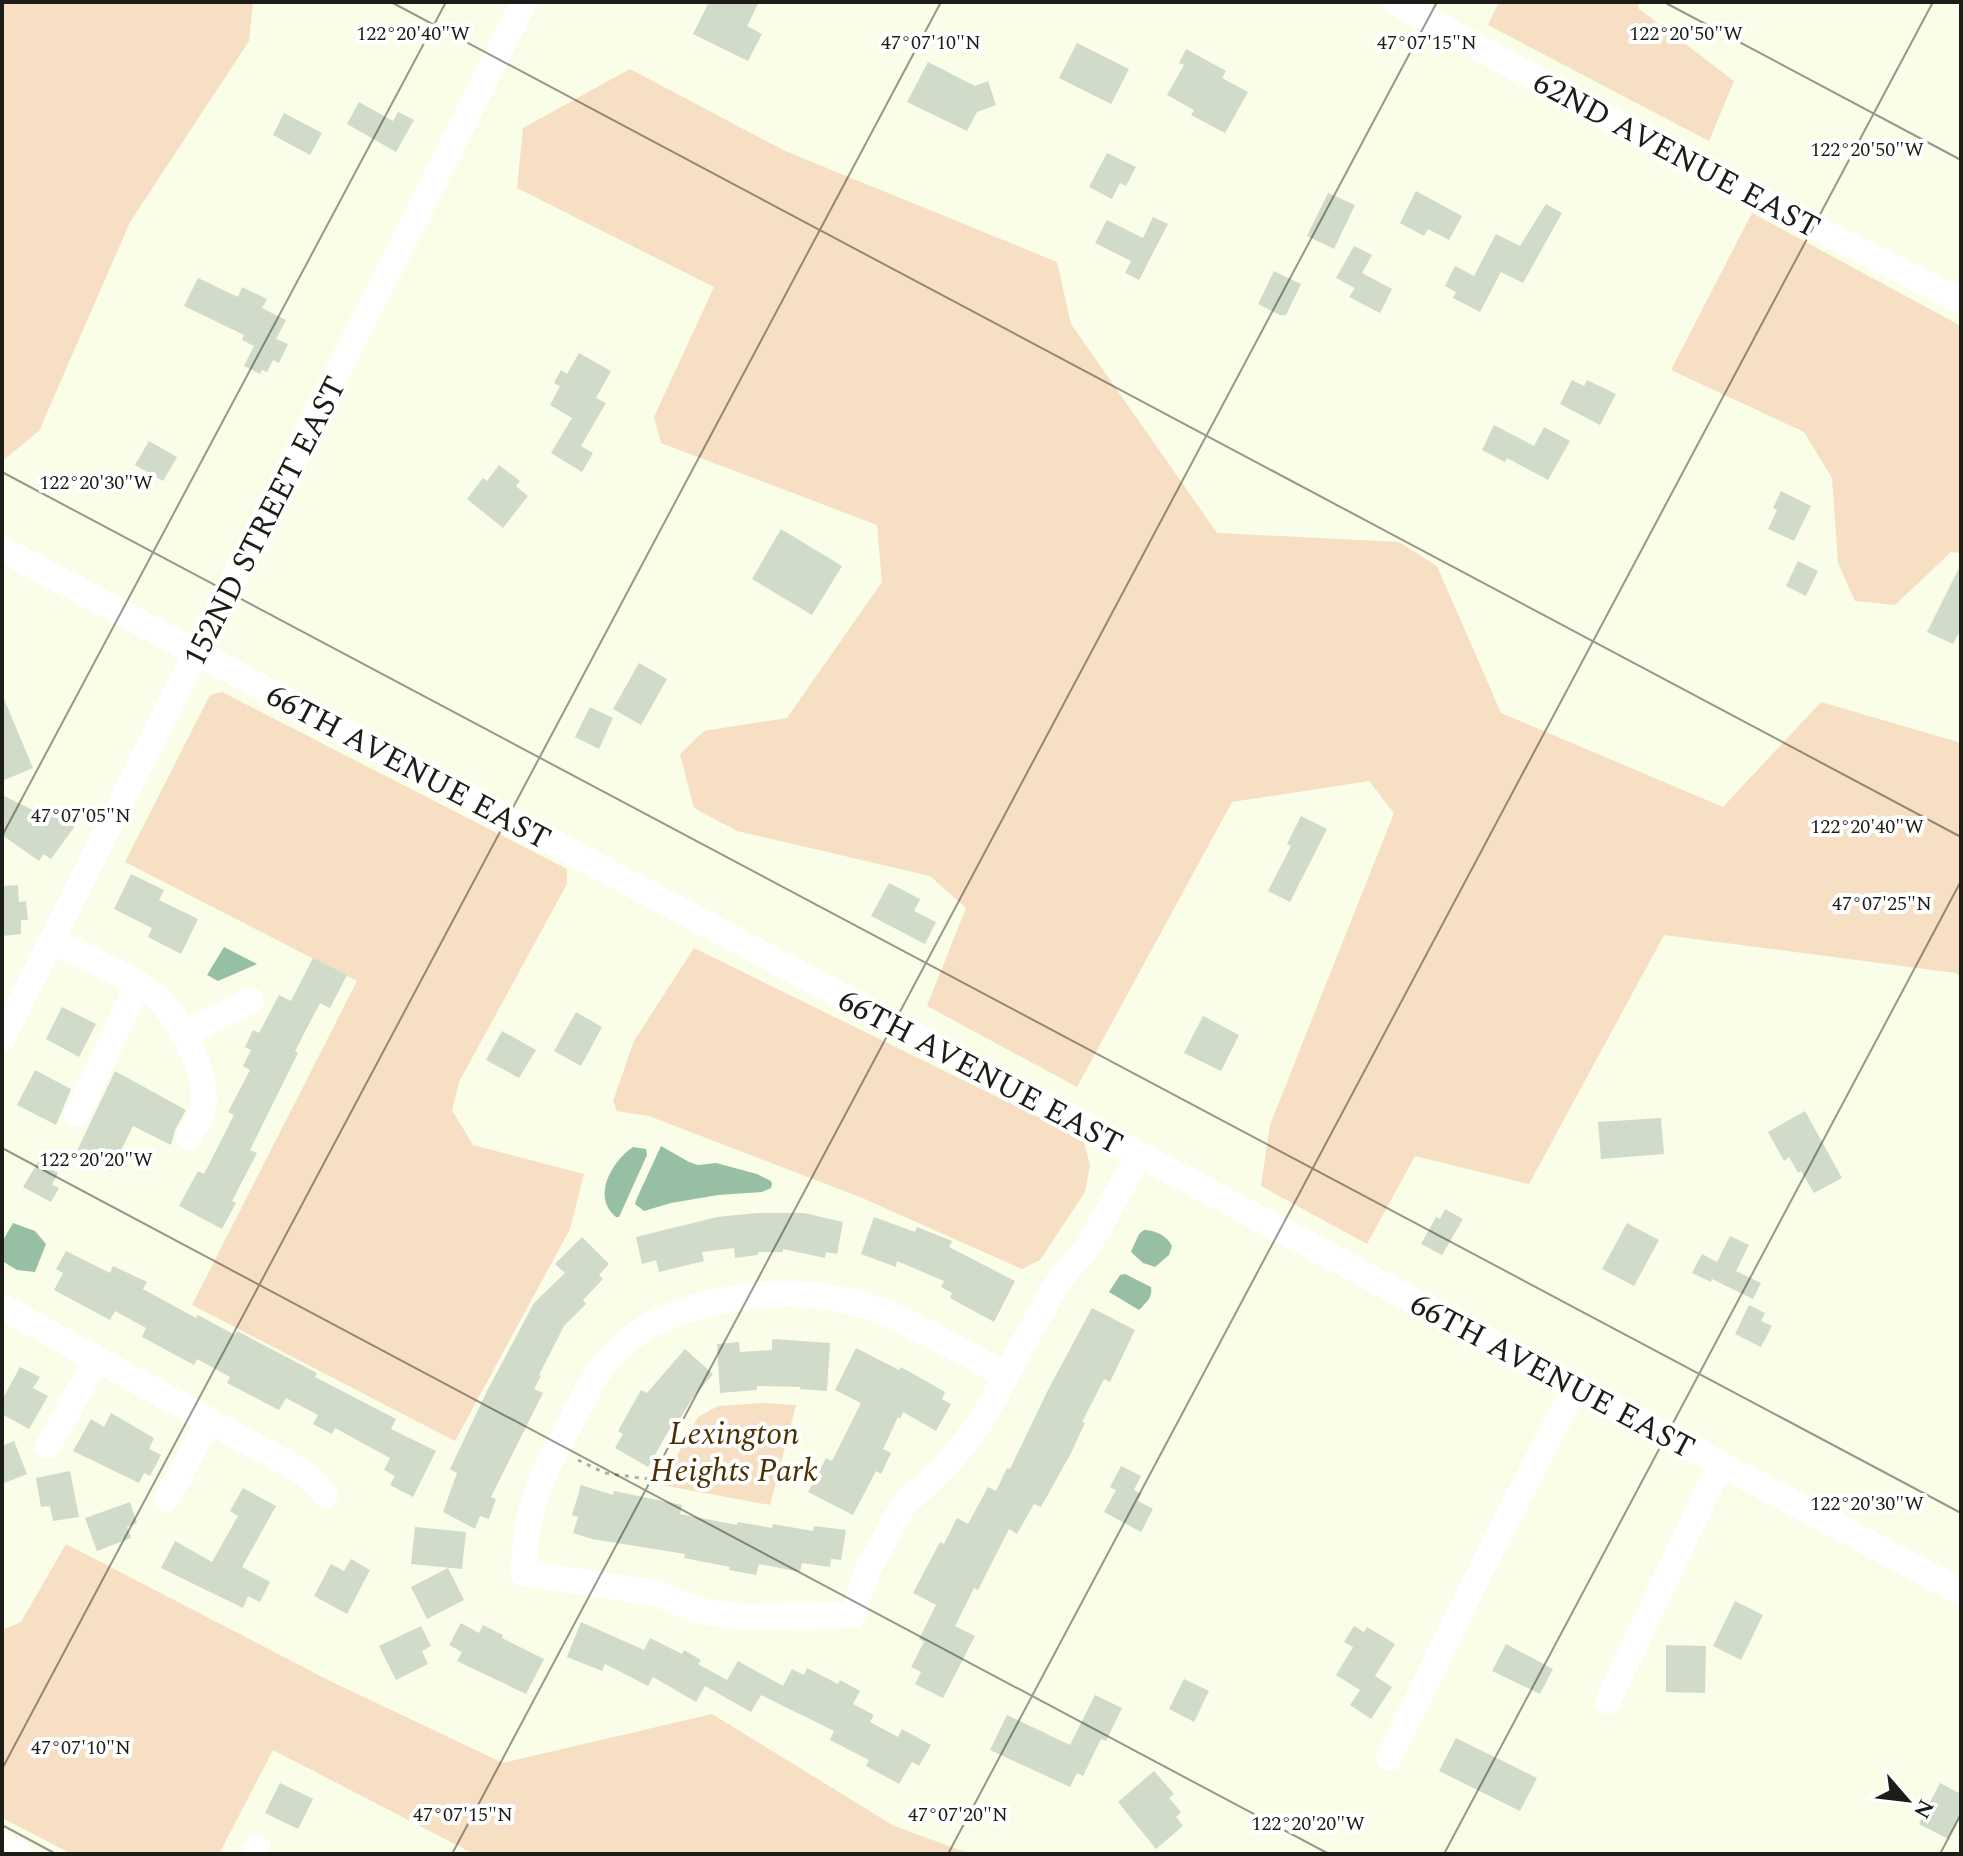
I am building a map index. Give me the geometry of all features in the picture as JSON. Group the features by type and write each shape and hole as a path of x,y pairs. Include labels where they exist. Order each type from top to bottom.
{"street":[{"name":"152ND STREET EAST","path":"2,1039 524,2"},
{"name":"62ND AVENUE EAST","path":"1395,2 1725,182 1961,301"},
{"name":"66TH AVENUE EAST","path":"2,549 1961,1592"},
{"path":"52,941 138,985 160,1000 183,1033 199,1067 203,1109 189,1137"},
{"path":"77,1114 138,985"},
{"path":"183,1033 251,1001"},
{"path":"1006,1375 895,1318 835,1298 760,1295 700,1307 665,1318 629,1339 598,1371 540,1485 528,1525 523,1573 655,1593 700,1611 744,1617 853,1615 867,1571 903,1506 951,1460 980,1423 1049,1297 1088,1247 1139,1155"},
{"path":"2,1307 290,1465 310,1478 325,1495"},
{"path":"48,1446 96,1360"},
{"path":"1389,1758 1575,1387"},
{"path":"167,1499 209,1420"},
{"path":"1608,1701 1720,1464"},
{"path":"2,1845 19,1854"}],"path":[{"path":"556,1450 605,1473 662,1481"}],"green space":[{"path":"2,2 253,2 249,41 130,222 39,431 2,461"},
{"path":"1499,2 1637,2 1639,9 1734,81 1709,141 1488,25"},
{"path":"630,69 785,151 1057,262 1071,324 1217,533 1399,542 1437,566 1501,713 1723,807 1821,702 1961,743 1961,978 1956,973 1664,935 1529,1184 1415,1156 1367,1244 1261,1186 1270,1125 1394,813 1369,781 1232,802 1077,1087 927,1006 966,908 930,876 737,831 694,808 680,754 704,731 787,718 882,582 877,525 661,443 654,417 714,287 517,188 523,128"},
{"path":"1752,213 1961,326 1961,553 1951,552 1895,605 1855,601 1838,563 1832,478 1804,432 1671,370"},
{"path":"222,692 567,869 567,884 460,1080 452,1110 473,1145 584,1174 570,1229 455,1441 192,1305 357,981 125,862 210,695"},
{"path":"694,948 1083,1139 1090,1165 1085,1192 1040,1260 1022,1269 860,1197 649,1116 617,1111 613,1101 634,1041"},
{"name":"Lexington Heights Park","path":"762,1403 796,1405 770,1505 661,1485 698,1417 718,1406"},
{"path":"66,1544 330,1681 503,1763 712,1714 894,1826 971,1854 474,1854 273,1750 219,1854 72,1854 2,1818 2,1630 21,1622"}],"shaded area":[{"path":"224,947 257,964 218,981 207,975"},
{"path":"661,1146 698,1165 716,1163 757,1174 771,1181 771,1188 762,1192 671,1203 644,1211 635,1204"},
{"path":"633,1147 646,1149 647,1155 619,1217 616,1217 605,1200 607,1180 618,1161"},
{"path":"13,1223 35,1231 46,1244 35,1272 17,1270 2,1261 2,1242"},
{"path":"1144,1230 1160,1234 1172,1246 1169,1255 1155,1267 1143,1263 1131,1252"},
{"path":"1125,1274 1151,1287 1150,1297 1139,1310 1109,1292 1120,1275"}],"building":[{"path":"709,2 759,2 747,26 762,34 748,61 693,34"},
{"path":"1077,43 1129,69 1111,104 1059,78"},
{"path":"1186,49 1226,71 1222,78 1248,92 1225,133 1191,115 1194,110 1167,95 1184,65 1179,63"},
{"path":"928,62 975,86 988,81 996,105 977,112 967,131 907,102"},
{"path":"359,102 393,121 398,112 414,120 396,152 347,124"},
{"path":"284,113 322,133 310,155 273,135"},
{"path":"1107,153 1136,167 1126,186 1120,183 1112,199 1089,187"},
{"path":"1416,191 1462,216 1449,240 1428,229 1424,236 1400,223"},
{"path":"1328,193 1355,205 1334,249 1307,236"},
{"path":"1546,204 1562,213 1523,283 1501,272 1480,312 1453,298 1456,292 1445,286 1455,266 1474,276 1496,234 1520,246"},
{"path":"1153,217 1168,224 1139,280 1125,273 1131,261 1095,243 1107,220 1143,238"},
{"path":"1354,246 1372,255 1362,273 1392,289 1380,313 1349,297 1355,288 1336,278"},
{"path":"1274,271 1301,284 1286,315 1258,304"},
{"path":"198,278 238,297 242,287 267,299 262,308 286,320 276,339 288,344 279,363 273,360 267,372 262,370 260,374 244,366 254,346 242,340 244,335 184,306"},
{"path":"579,353 611,371 596,398 606,403 581,446 593,453 582,472 551,453 572,418 550,405 560,386 554,383 561,370 567,374"},
{"path":"1572,380 1584,386 1587,380 1616,394 1600,425 1560,404"},
{"path":"1494,425 1534,446 1544,427 1570,441 1548,480 1507,458 1505,462 1482,450"},
{"path":"149,441 177,457 163,481 135,465"},
{"path":"499,465 520,481 516,486 528,496 503,528 467,499 483,478 487,481"},
{"path":"1781,491 1811,506 1794,541 1768,529"},
{"path":"781,529 842,566 812,615 752,579"},
{"path":"1798,561 1818,571 1806,596 1786,586"},
{"path":"1961,564 1961,629 1953,644 1927,632"},
{"path":"639,663 667,679 641,725 613,709"},
{"path":"2,694 33,768 2,781"},
{"path":"590,707 613,718 599,749 575,737"},
{"path":"2,795 41,814 47,806 75,826 51,859 44,854 39,861 2,835"},
{"path":"1301,816 1327,829 1290,902 1268,891 1291,846 1287,844"},
{"path":"131,874 164,890 159,900 198,919 181,954 148,937 152,928 114,909"},
{"path":"889,883 920,899 914,911 936,922 925,944 871,916"},
{"path":"18,885 19,902 26,901 28,920 21,920 21,934 2,936 2,886"},
{"path":"313,958 347,975 330,1008 320,1003 295,1051 298,1053 250,1150 257,1153 232,1201 236,1203 222,1229 179,1206 198,1171 204,1174 234,1115 228,1112 250,1070 243,1066 251,1050 245,1047 253,1030 259,1033 279,995 291,1001"},
{"path":"62,1007 96,1024 79,1057 46,1039"},
{"path":"576,1012 602,1027 581,1066 554,1051"},
{"path":"1203,1016 1239,1035 1221,1071 1184,1053"},
{"path":"502,1031 536,1050 519,1078 486,1060"},
{"path":"35,1070 71,1089 56,1125 17,1105"},
{"path":"115,1071 186,1110 171,1145 133,1126 111,1171 76,1153"},
{"path":"1805,1111 1842,1178 1814,1193 1789,1157 1784,1161 1768,1132"},
{"path":"1661,1118 1664,1154 1601,1159 1598,1122"},
{"path":"38,1162 58,1173 52,1185 59,1188 51,1202 23,1187"},
{"path":"1445,1209 1463,1219 1442,1255 1421,1244 1436,1217 1440,1219"},
{"path":"804,1213 843,1222 837,1254 826,1252 825,1258 783,1249 783,1252 758,1252 758,1255 735,1258 734,1248 702,1252 704,1261 659,1272 656,1260 642,1264 636,1237 717,1217"},
{"path":"874,1217 915,1232 917,1227 952,1241 949,1247 1015,1281 994,1322 950,1298 952,1293 941,1287 944,1281 897,1261 896,1267 861,1254"},
{"path":"1627,1223 1659,1240 1634,1286 1602,1269"},
{"path":"1730,1236 1749,1245 1736,1271 1761,1283 1753,1299 1692,1273 1702,1254 1717,1262"},
{"path":"582,1237 609,1264 599,1275 603,1279 583,1300 586,1304 564,1326 539,1375 534,1389 543,1393 491,1497 496,1499 489,1519 480,1516 475,1529 443,1512 457,1473 450,1469 534,1303 565,1273 555,1264"},
{"path":"66,1251 110,1273 113,1266 147,1282 143,1289 196,1318 198,1315 235,1335 237,1331 317,1373 315,1377 396,1419 391,1429 436,1451 413,1497 390,1485 395,1476 384,1470 390,1458 335,1428 332,1434 313,1424 318,1415 286,1398 279,1410 227,1383 230,1377 197,1359 194,1365 142,1337 146,1328 115,1311 110,1320 54,1290 63,1273 56,1269"},
{"path":"1749,1305 1765,1313 1761,1321 1772,1326 1761,1347 1735,1334"},
{"path":"1092,1308 1135,1330 1110,1382 1104,1379 1082,1422 1085,1423 1071,1453 1041,1507 1034,1504 1017,1534 1009,1529 978,1590 974,1588 955,1626 975,1636 943,1698 915,1684 921,1672 911,1667 924,1642 919,1639 936,1605 913,1593 940,1542 944,1544 957,1518 968,1524 988,1487 996,1491 1007,1468 1010,1469"},
{"path":"772,1339 830,1343 827,1391 757,1386 757,1390 720,1393 717,1344 739,1342 740,1352 772,1350"},
{"path":"856,1348 899,1370 901,1367 945,1392 942,1399 951,1404 936,1431 903,1412 900,1419 898,1417 883,1449 891,1453 881,1474 876,1471 853,1515 808,1492 826,1458 832,1461 861,1403 835,1390"},
{"path":"685,1349 713,1374 692,1399 672,1432 669,1430 648,1467 615,1448 623,1434 618,1431 641,1390 647,1393"},
{"path":"20,1367 40,1377 33,1388 48,1396 29,1429 2,1414 2,1400"},
{"path":"111,1413 154,1438 149,1449 161,1455 150,1476 144,1473 139,1483 73,1451 91,1419 104,1427"},
{"path":"14,1441 27,1474 2,1484 2,1446"},
{"path":"1121,1466 1141,1476 1134,1490 1141,1494 1138,1501 1153,1509 1141,1532 1104,1512 1116,1490 1110,1487"},
{"path":"70,1471 79,1517 53,1521 50,1506 41,1507 36,1478"},
{"path":"581,1485 613,1495 614,1491 682,1505 680,1514 737,1525 738,1522 772,1528 773,1524 813,1531 814,1526 846,1530 841,1560 831,1559 830,1567 802,1563 800,1572 759,1564 756,1575 684,1558 685,1554 592,1539 573,1533 578,1517 572,1515"},
{"path":"243,1488 276,1506 242,1567 270,1582 260,1602 248,1596 243,1608 161,1568 175,1541 212,1562 238,1516 230,1511"},
{"path":"130,1502 137,1523 127,1527 131,1538 97,1551 85,1518"},
{"path":"415,1527 466,1532 462,1569 411,1564"},
{"path":"351,1559 370,1570 347,1614 314,1596 331,1564 344,1571"},
{"path":"448,1568 464,1600 427,1619 411,1587"},
{"path":"1735,1601 1763,1615 1741,1660 1713,1646"},
{"path":"581,1622 644,1650 650,1638 682,1654 684,1650 701,1660 698,1664 727,1680 738,1661 783,1686 792,1669 804,1675 807,1668 860,1691 853,1704 874,1715 870,1722 898,1737 902,1729 931,1745 919,1766 912,1762 899,1784 866,1766 869,1760 830,1740 834,1731 761,1695 751,1712 705,1686 696,1702 653,1677 648,1686 605,1664 602,1671 567,1657"},
{"path":"461,1623 479,1633 483,1625 544,1659 526,1694 457,1661 462,1652 449,1645"},
{"path":"421,1626 431,1646 422,1651 428,1664 396,1680 379,1646"},
{"path":"1354,1626 1364,1632 1367,1627 1395,1644 1375,1676 1392,1687 1371,1719 1350,1705 1360,1690 1336,1675 1353,1647 1344,1642"},
{"path":"1506,1644 1553,1669 1540,1694 1492,1671"},
{"path":"1666,1645 1706,1646 1705,1693 1666,1692"},
{"path":"1184,1679 1209,1691 1194,1722 1169,1709"},
{"path":"1095,1695 1122,1708 1106,1741 1101,1739 1083,1776 1077,1773 1070,1787 990,1750 1007,1715 1070,1745"},
{"path":"1456,1738 1537,1778 1520,1811 1439,1771"},
{"path":"1154,1771 1174,1794 1169,1798 1181,1812 1176,1817 1183,1826 1156,1849 1118,1802"},
{"path":"280,1783 313,1799 298,1829 265,1813"},
{"path":"1940,1783 1961,1794 1961,1815 1948,1839 1919,1824"}]}
